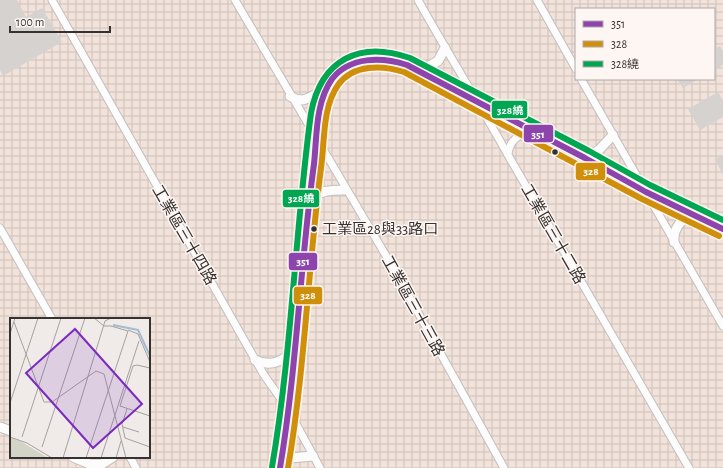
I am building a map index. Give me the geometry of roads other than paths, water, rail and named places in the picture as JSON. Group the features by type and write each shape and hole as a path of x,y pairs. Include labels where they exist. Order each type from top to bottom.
{"street":[{"name":"工業區三十四路","path":"52,0 255,360 288,409 320,468"},
{"name":"工業區三十三路","path":"235,0 290,96 395,271 504,468"},
{"name":"工業區三十二路","path":"418,0 445,48 480,103 508,155 689,468"},
{"path":"536,0 575,68"},
{"path":"419,72 438,61 445,48"},
{"path":"290,96 298,100 305,100 325,90 344,69 365,59 391,59 407,65 480,103 646,192 695,214 723,229"},
{"path":"582,80 723,326"},
{"path":"281,468 296,349 308,202 325,90"},
{"path":"508,155 508,149 515,138 524,134 534,133"},
{"path":"585,158 599,150 613,134"},
{"path":"308,202 316,194 323,191 346,190"},
{"path":"674,242 674,234 677,226 687,217 695,214"},
{"path":"0,228 51,318"},
{"path":"255,360 266,364 278,362 296,349"},
{"path":"0,427 10,431"},
{"path":"281,468 290,458 313,456"},
{"path":"75,458 99,468"},
{"path":"89,464 102,464 111,458"},
{"path":"131,458 136,468"}],"place":[{"name":"工業區28與33路口","path":"314,229"}]}
